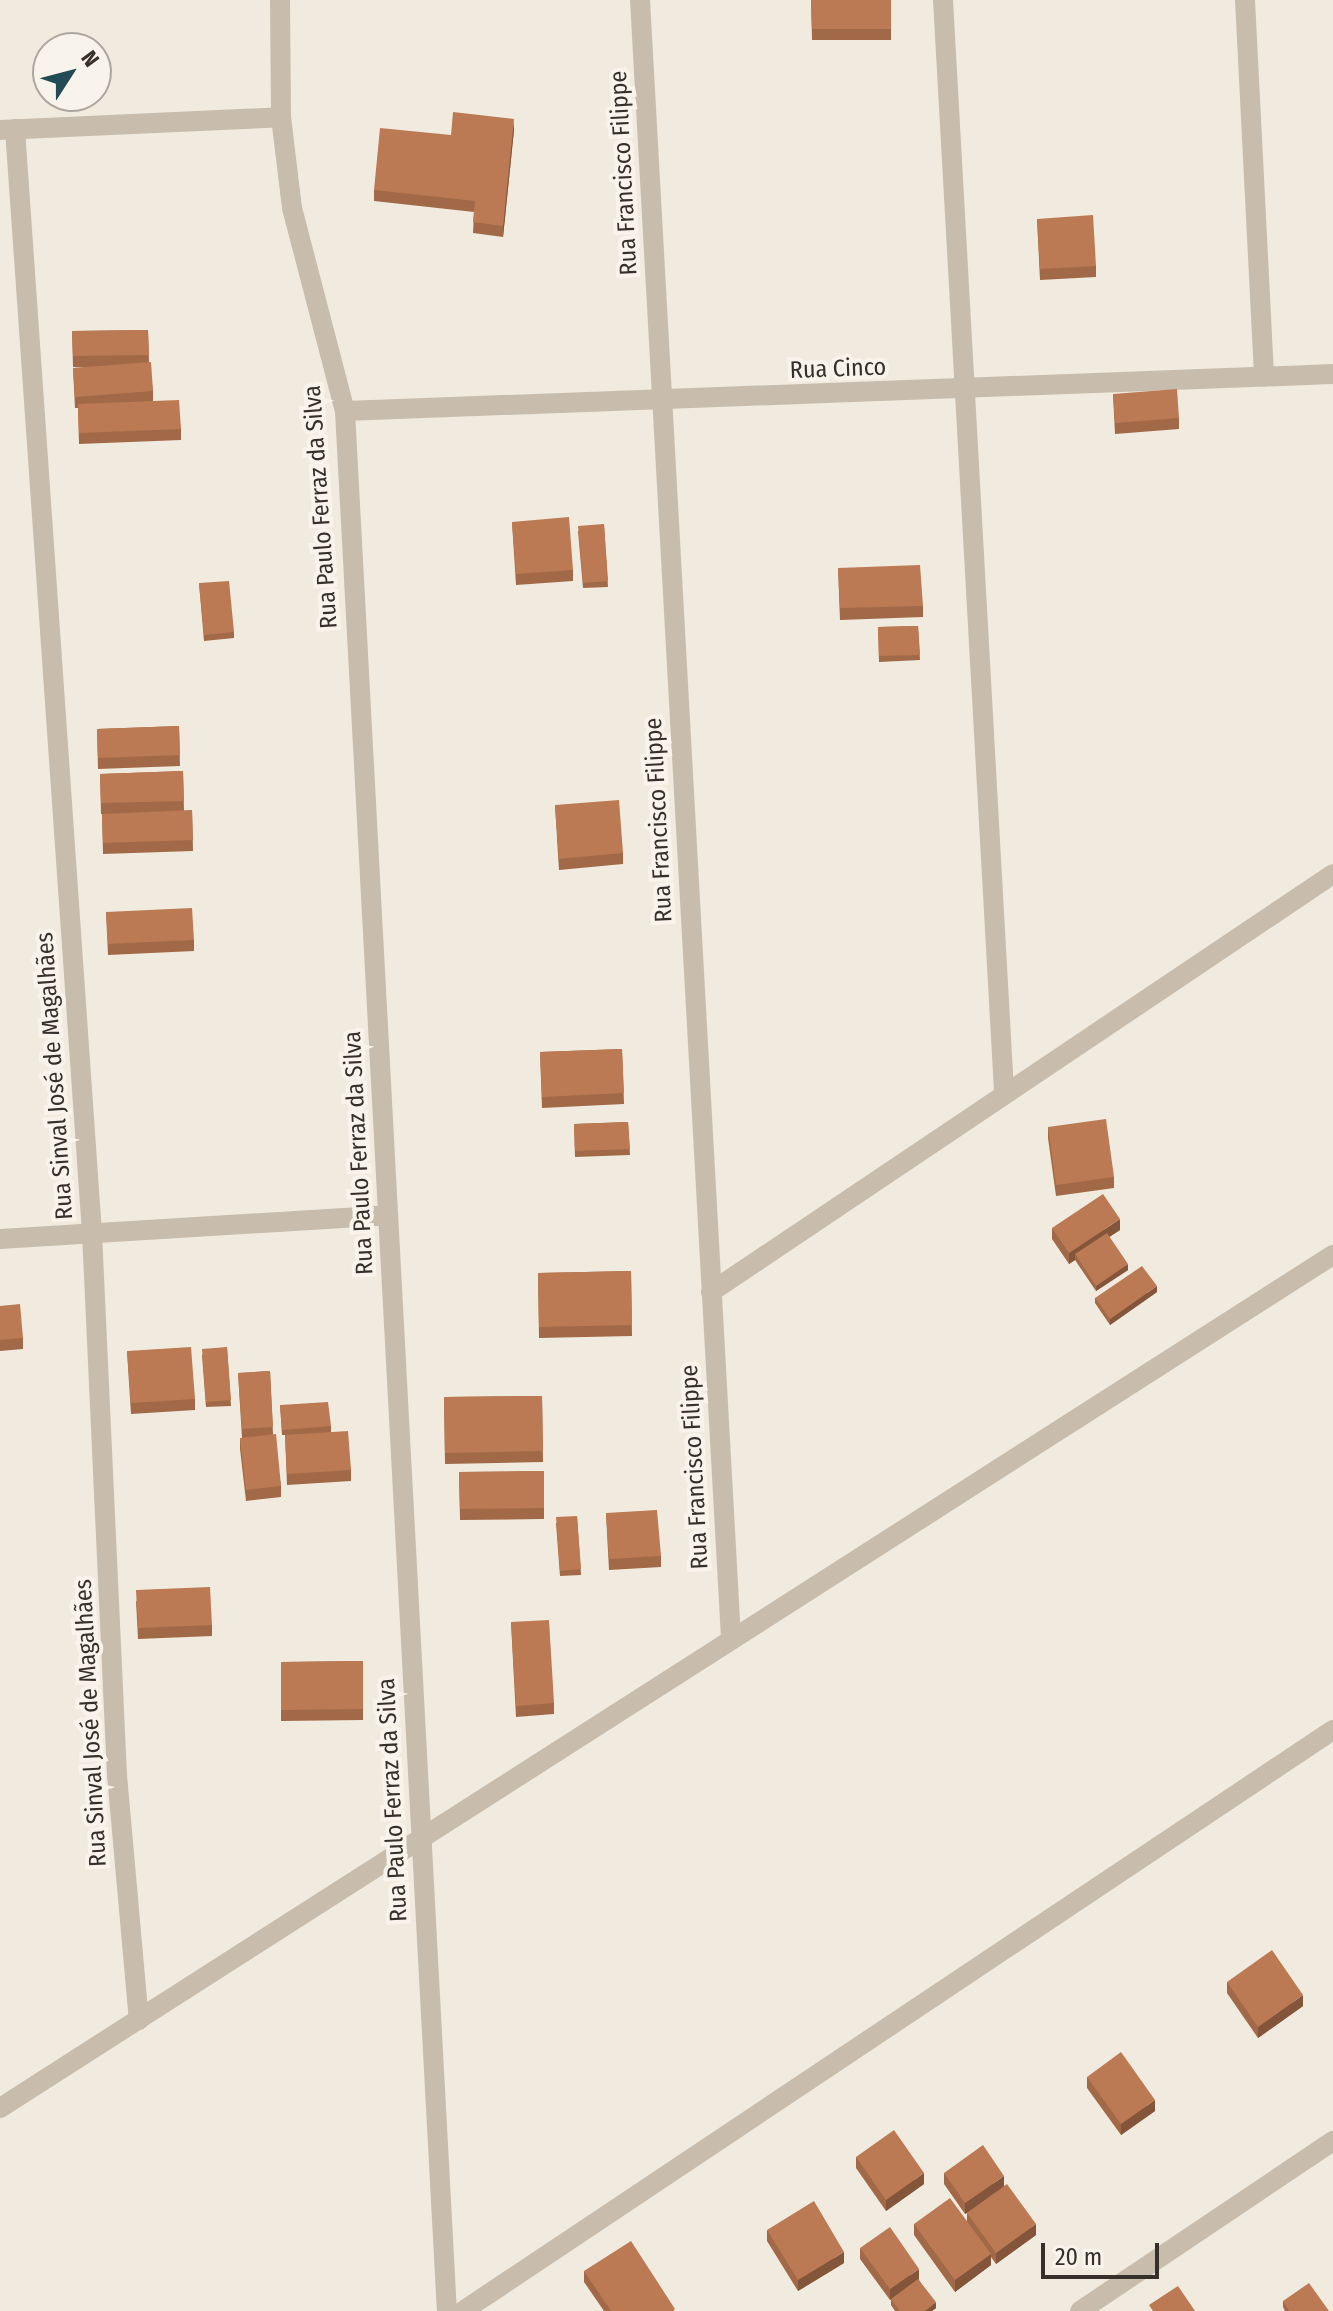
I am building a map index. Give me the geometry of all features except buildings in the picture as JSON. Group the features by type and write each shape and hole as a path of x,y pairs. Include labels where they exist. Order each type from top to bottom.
{"street":[{"name":"Rua Paulo Ferraz da Silva","path":"280,0 281,117 292,208 345,411 447,2311"},
{"name":"Rua Francisco Filippe","path":"640,0 731,1637"},
{"path":"943,0 1004,1091"},
{"path":"1245,0 1264,377"},
{"path":"8,130 281,117"},
{"name":"Rua Sinval José de Magalhães","path":"8,130 92,1233 117,1775 139,2020"},
{"name":"Rua Cinco","path":"345,411 663,402 1333,374"},
{"path":"711,1292 1004,1091 1333,874"},
{"path":"0,1239 388,1215"},
{"path":"0,2108 421,1840 731,1637 1333,1255"},
{"path":"463,2311 1333,1730"},
{"path":"1080,2311 1333,2141"}]}
